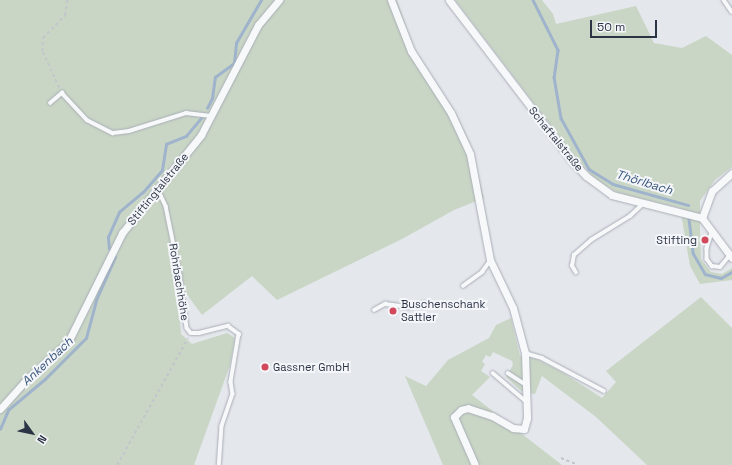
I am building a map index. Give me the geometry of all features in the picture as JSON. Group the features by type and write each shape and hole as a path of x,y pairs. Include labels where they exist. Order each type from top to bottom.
{"street":[{"name":"Stiftingtalstraße","path":"0,409 24,382 68,342 122,233 188,153 213,116 258,25 279,0"},
{"path":"391,0 411,51 451,113 470,154 490,260 513,308 525,353 527,418 524,429 513,428 492,416 468,408 461,410 454,417 476,465"},
{"name":"Schaftalstraße","path":"449,0 577,167 612,195 702,218"},
{"path":"731,256 714,230 702,218 712,191 732,173"}],"lane":[{"path":"724,0 732,12"},
{"path":"50,103 62,93 87,120 113,133 129,131 186,113 213,116"},
{"name":"Rohrbachhöhe","path":"158,189 166,206 180,275 186,328 191,333 228,326 237,330 240,339 231,382 233,394 222,426 219,465"},
{"path":"576,273 572,266 574,255 591,240 630,216 643,204"},
{"path":"714,230 707,248 707,259 712,266 720,267 731,256"},
{"path":"463,286 482,272 490,260"},
{"path":"374,310 385,304 409,306 426,303"},
{"path":"525,353 542,358 604,391"},
{"path":"493,373 527,402"},
{"path":"508,373 526,384"}],"path":[{"path":"62,93 42,51 43,38 66,14 67,0"},
{"path":"117,465 191,333"},
{"path":"561,458 578,465"}],"green space":[{"path":"0,0 397,0 414,49 455,112 469,141 484,198 454,210 402,239 277,300 252,276 202,315 177,281 181,334 192,344 227,333 235,338 230,365 194,465 0,465"},
{"path":"455,0 542,0 553,14 556,24 636,6 654,43 682,48 706,36 732,55 732,167 715,180 700,201 700,234 701,259 711,272 722,274 732,268 732,280 700,284 690,266 680,208 618,193 596,180 571,152"},
{"path":"701,297 732,328 732,465 647,465 596,417 542,376 535,394 521,391 506,377 513,365 512,361 493,352 490,357 486,355 482,362 485,364 481,371 490,377 472,395 562,465 443,465 405,376 426,386 448,360 489,338 496,325 511,318 520,356 536,359 562,372 602,398 616,382 606,371"}],"waterway":[{"name":"Ankenbach","path":"207,108 212,98 215,77 234,63 236,43 261,0"},
{"name":"Thörlbach","path":"533,0 558,50 554,77 561,118 589,169 613,184 688,205"},
{"name":"Ankenbach","path":"109,249 108,237 119,212 143,192 162,170 166,144 186,136 201,118"},
{"name":"Thörlbach","path":"689,219 693,253 705,274 721,278 732,272"},
{"name":"Ankenbach","path":"0,429 8,410 45,379 86,338 96,300 115,257"}],"place":[{"name":"Stifting","path":"705,240"},
{"name":"Buschenschank Sattler","path":"393,311"},
{"name":"Gassner GmbH","path":"265,367"}]}
